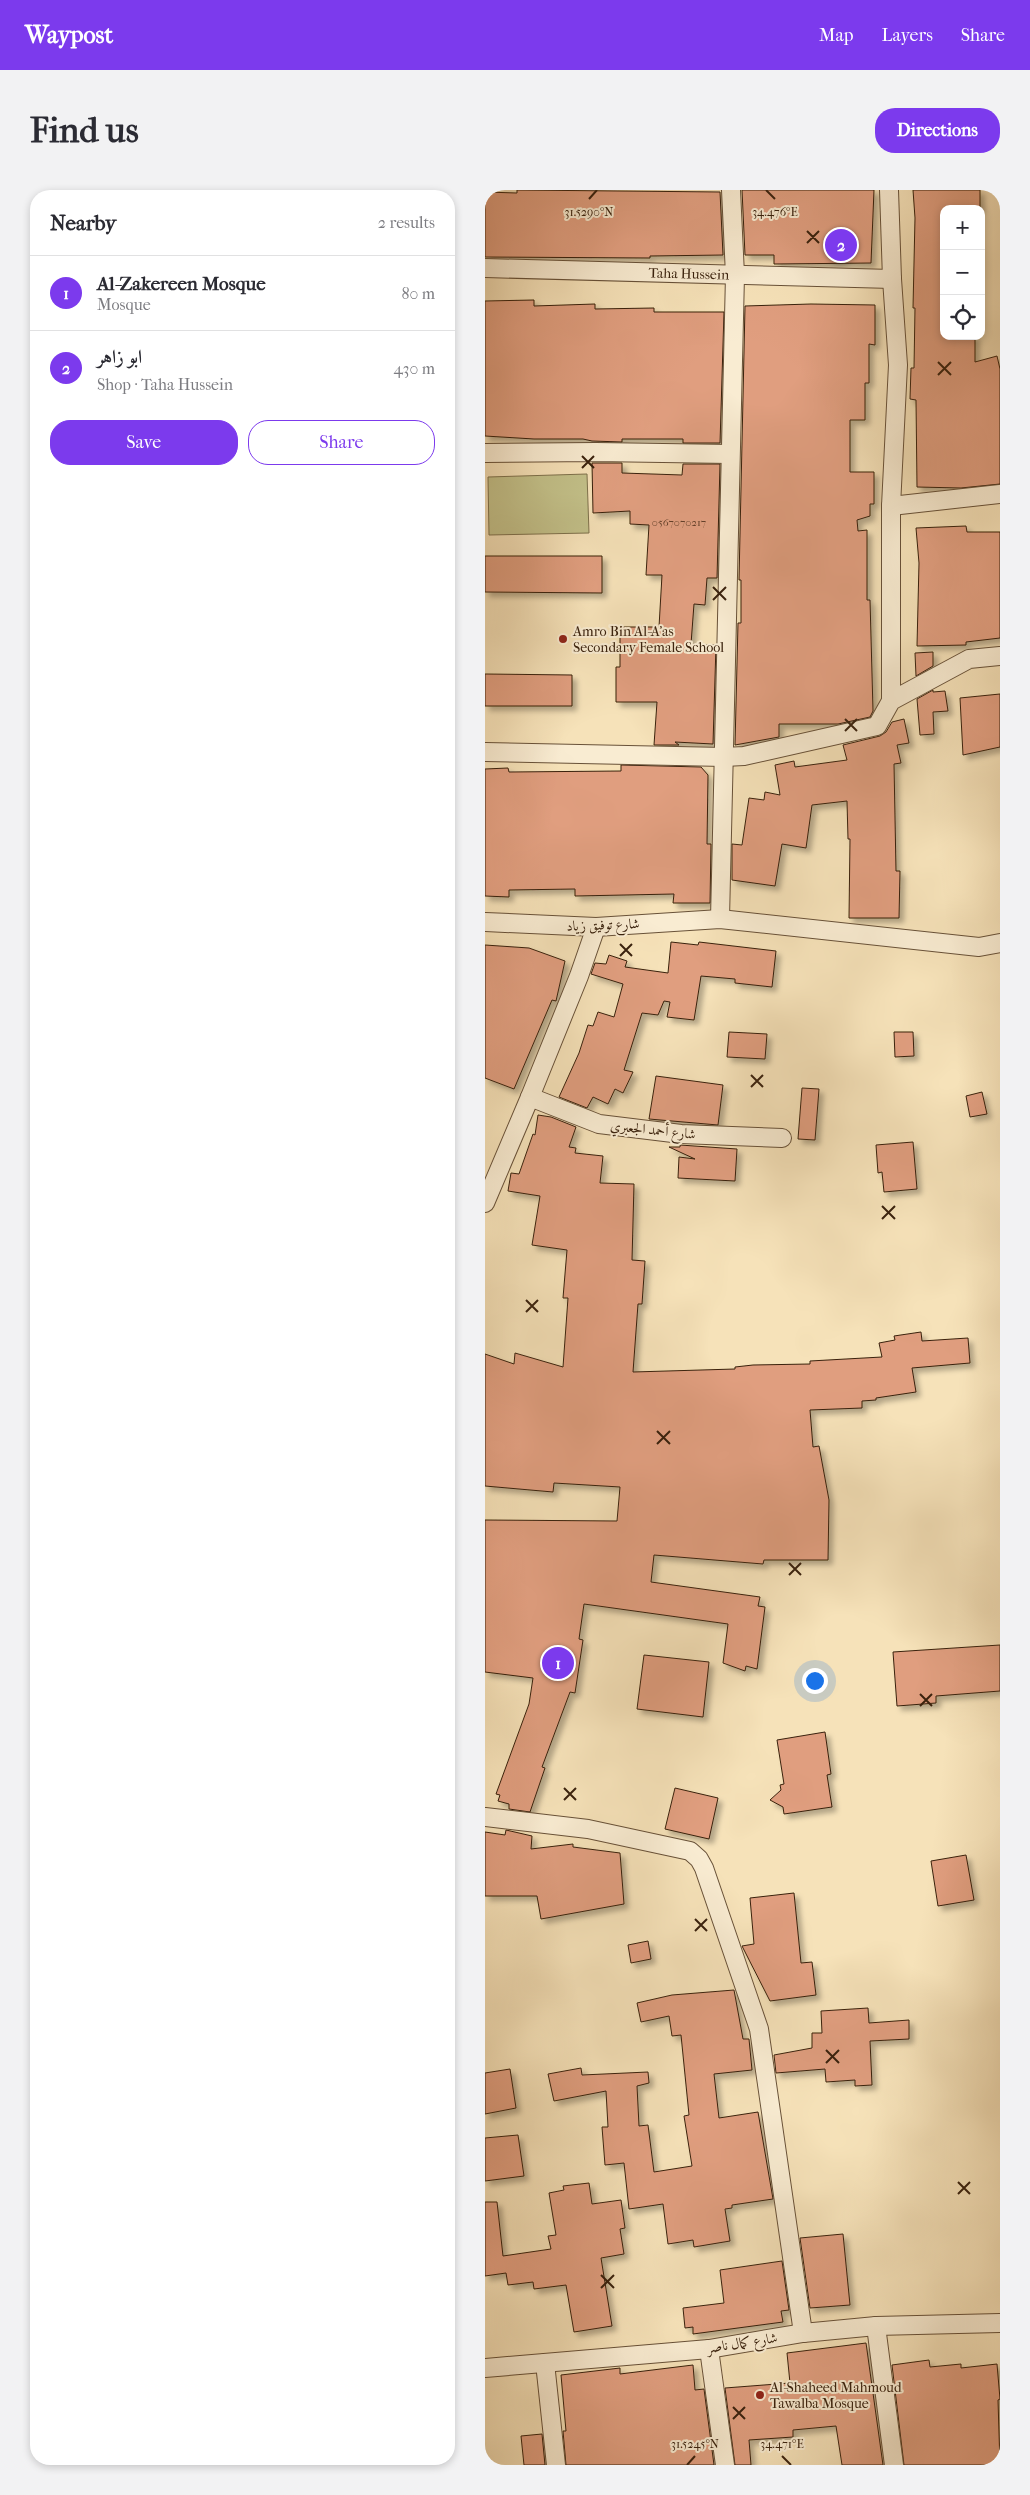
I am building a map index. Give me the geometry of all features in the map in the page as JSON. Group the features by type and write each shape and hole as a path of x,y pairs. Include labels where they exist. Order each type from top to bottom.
{"street":[{"path":"720,919 735,275 731,190"},
{"path":"485,752 744,756 877,726 891,701 891,506 898,365 891,279 889,190"},
{"name":"Taha Hussein","path":"485,268 891,279"},
{"path":"485,453 730,454"},
{"path":"891,506 1000,494"},
{"path":"891,701 969,659 1000,656"},
{"name":"شارع توفيق زياد","path":"485,922 596,926 720,919 979,947 1000,943"},
{"path":"485,1203 579,976 596,926"},
{"name":"شارع أحمد الجعبري","path":"529,1097 599,1124 681,1134 782,1138"},
{"path":"485,1817 588,1829 690,1851 699,1858 759,2029 803,2333"},
{"name":"شارع كمال ناصر","path":"485,2368 709,2349 803,2333 876,2326 1000,2322"},
{"path":"876,2326 895,2465"},
{"path":"709,2349 725,2465"},
{"path":"545,2363 556,2465"}],"shaded area":[{"path":"587,474 589,533 489,535 488,477"}],"building":[{"path":"517,190 720,192 723,255 650,256 650,258 485,257 485,192 517,193"},
{"path":"742,190 874,190 871,263 774,264 774,255 745,255"},
{"path":"913,190 980,190 980,205 940,205 940,340 975,340 975,362 997,356 1000,369 1000,484 961,488 917,487 916,400 910,399 911,368 914,368 915,218"},
{"path":"534,300 534,306 595,304 595,309 654,308 654,312 724,312 720,443 683,443 683,439 622,439 622,442 485,436 485,301"},
{"path":"875,305 875,345 869,344 869,383 865,383 865,420 850,420 850,472 874,472 874,504 870,504 870,516 857,520 858,531 867,530 867,600 870,600 873,711 870,717 838,724 779,724 779,737 735,745 738,623 741,623 741,580 739,580 745,306"},
{"path":"592,463 622,463 622,473 682,475 683,464 720,464 717,578 707,578 705,605 694,604 691,644 716,645 713,744 675,742 679,745 654,745 657,702 616,702 616,667 620,667 620,627 659,627 662,575 646,575 649,525 630,524 630,511 593,513"},
{"path":"966,526 967,532 1000,532 1000,638 966,642 966,645 917,646 919,563 916,528"},
{"path":"485,556 602,556 602,593 485,592"},
{"path":"933,652 933,666 916,676 915,653"},
{"path":"485,674 572,675 572,706 485,706"},
{"path":"933,690 933,692 945,691 948,711 933,712 934,734 920,735 917,699"},
{"path":"1000,694 1000,747 963,755 960,698"},
{"path":"904,719 909,743 897,745 901,763 894,764 896,871 900,871 899,918 849,918 850,839 848,839 847,801 812,805 806,848 782,844 775,886 732,880 732,844 742,845 749,798 764,800 765,792 780,795 775,765 794,761 795,767 847,760 843,745 880,736 886,732 892,722"},
{"path":"621,765 701,767 708,775 707,844 711,844 710,903 673,903 674,894 575,896 575,889 509,890 509,897 485,896 485,769 508,768 509,772 621,771"},
{"path":"671,942 698,945 699,942 776,951 772,987 735,983 735,979 701,976 694,1020 667,1017 670,1002 664,1001 658,1015 642,1013 624,1070 633,1072 623,1093 615,1089 608,1104 593,1097 587,1108 559,1097 579,1053 588,1025 593,1026 598,1012 614,1017 623,984 591,974 595,963 606,964 609,955 627,961 625,967 668,973"},
{"path":"485,945 529,948 565,961 556,1001 552,1000 514,1089 485,1078"},
{"path":"729,1032 767,1034 765,1059 727,1057"},
{"path":"894,1032 913,1032 914,1056 895,1057"},
{"path":"656,1076 723,1085 718,1125 649,1119"},
{"path":"802,1088 819,1089 815,1140 798,1139"},
{"path":"982,1092 987,1114 970,1117 966,1096"},
{"path":"538,1115 551,1117 576,1127 569,1147 576,1148 575,1153 603,1156 600,1183 634,1184 632,1260 645,1261 642,1304 638,1304 633,1372 735,1369 735,1367 753,1365 810,1364 810,1361 882,1357 879,1343 895,1340 894,1336 921,1332 922,1341 968,1338 970,1363 912,1368 916,1392 862,1401 862,1408 810,1410 813,1447 819,1446 829,1500 828,1560 764,1560 763,1564 654,1555 651,1582 760,1597 758,1606 765,1607 757,1669 746,1666 745,1671 723,1663 728,1624 584,1604 579,1639 583,1640 575,1693 570,1692 542,1767 545,1768 530,1812 509,1809 509,1804 498,1801 500,1795 496,1794 529,1704 533,1678 485,1672 485,1520 617,1521 620,1487 554,1483 553,1492 485,1486 485,1354 514,1364 515,1353 563,1367 568,1298 563,1298 567,1250 532,1245 540,1196 508,1191 511,1173 519,1174 533,1134 535,1135"},
{"path":"913,1142 917,1189 884,1192 882,1172 878,1173 876,1145"},
{"path":"680,1145 737,1149 735,1181 678,1178 679,1157 695,1159 669,1147 680,1147"},
{"path":"1000,1645 1000,1691 936,1696 936,1703 897,1706 893,1652"},
{"path":"644,1655 709,1662 703,1717 637,1709"},
{"path":"825,1732 831,1774 827,1775 832,1807 784,1814 783,1807 770,1800 781,1790 780,1785 784,1784 777,1740"},
{"path":"675,1788 718,1798 709,1839 665,1829"},
{"path":"506,1830 532,1836 531,1849 573,1844 573,1847 620,1853 624,1904 541,1919 537,1896 485,1896 485,1832 505,1835"},
{"path":"966,1855 974,1900 938,1906 931,1861"},
{"path":"794,1893 801,1963 812,1962 816,1995 770,2001 742,1946 754,1944 750,1898"},
{"path":"648,1941 651,1959 631,1963 628,1945"},
{"path":"734,1990 743,2039 749,2039 752,2070 714,2074 719,2118 758,2112 773,2199 732,2205 732,2208 725,2209 730,2241 694,2247 693,2240 668,2244 663,2204 629,2209 624,2163 605,2165 602,2127 608,2127 606,2091 554,2101 548,2074 581,2068 582,2075 648,2072 649,2083 637,2086 639,2126 648,2125 654,2172 692,2166 684,2116 689,2115 681,2035 672,2036 669,2016 641,2022 637,2003 672,1995"},
{"path":"868,2008 869,2023 909,2020 909,2039 870,2041 872,2085 855,2086 855,2080 826,2082 825,2069 776,2073 774,2055 812,2048 812,2033 822,2033 821,2011"},
{"path":"510,2069 516,2108 485,2114 485,2073"},
{"path":"518,2135 524,2176 485,2181 485,2138"},
{"path":"589,2183 592,2204 621,2200 625,2228 620,2229 624,2254 601,2258 612,2326 574,2332 566,2285 534,2289 533,2282 508,2285 506,2273 485,2276 485,2202 497,2202 503,2256 551,2249 548,2236 556,2235 549,2193 564,2190 563,2186"},
{"path":"843,2234 850,2305 810,2308 800,2238"},
{"path":"782,2261 789,2310 781,2311 783,2322 693,2334 693,2327 685,2328 683,2308 724,2303 720,2270"},
{"path":"866,2343 883,2465 842,2465 836,2426 793,2430 793,2437 749,2440 751,2465 735,2465 725,2388 790,2383 787,2353"},
{"path":"929,2360 930,2367 961,2364 961,2368 997,2364 1000,2399 998,2400 1000,2465 904,2465 892,2365"},
{"path":"693,2365 695,2390 704,2389 714,2465 566,2465 563,2431 566,2431 561,2375 620,2368 620,2374"},
{"path":"542,2434 545,2465 524,2465 521,2436"}],"place":[{"name":"ابو زاهر","path":"841,245"},
{"name":"Amro Bin Al-A'as Secondary Female School","path":"563,639"},
{"name":"Al-Zakereen Mosque","path":"558,1663"},
{"name":"Al-Shaheed Mahmoud Tawalba Mosque","path":"760,2395"}]}
